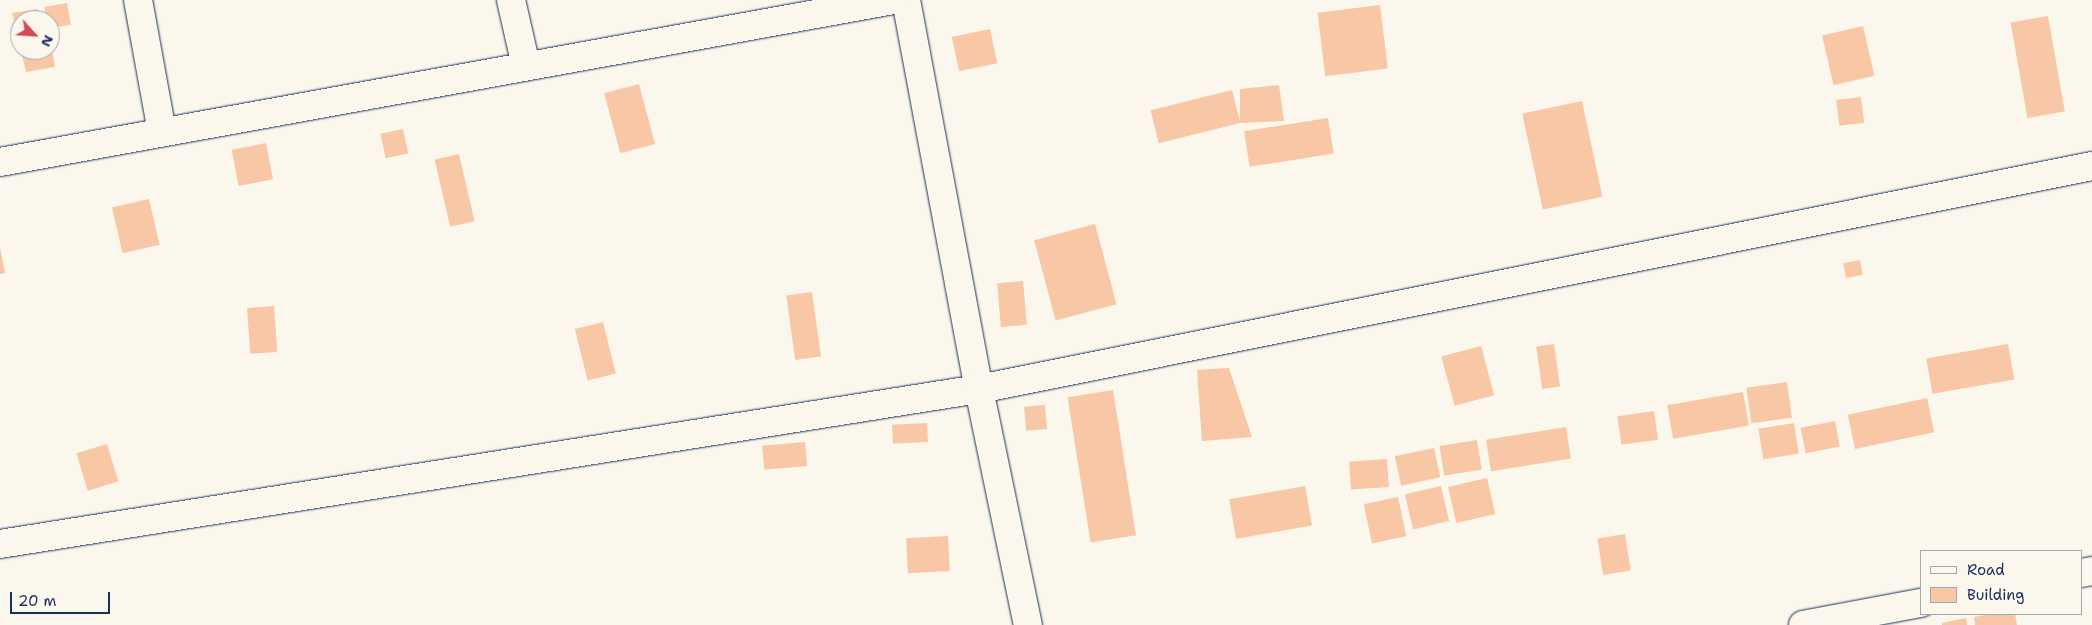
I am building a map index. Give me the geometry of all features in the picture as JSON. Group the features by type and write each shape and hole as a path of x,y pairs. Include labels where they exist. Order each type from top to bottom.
{"street":[{"path":"138,0 162,132"},
{"path":"511,0 526,66"},
{"path":"0,162 893,0"},
{"path":"906,0 979,390 1028,625"},
{"path":"0,544 979,390 2092,166"},
{"path":"1803,625 1920,603"}],"building":[{"path":"67,3 71,25 60,27 60,10 45,10 44,7"},
{"path":"1380,5 1388,69 1325,76 1317,13"},
{"path":"2048,16 2065,112 2027,118 2011,23"},
{"path":"1863,26 1874,76 1834,85 1822,35"},
{"path":"990,29 997,63 959,71 952,37"},
{"path":"23,60 54,60 55,67 26,72"},
{"path":"639,84 655,144 620,153 604,93"},
{"path":"1279,85 1284,121 1240,123 1240,89"},
{"path":"1232,90 1240,123 1159,143 1150,110"},
{"path":"1861,97 1864,123 1839,126 1836,100"},
{"path":"1582,101 1602,197 1543,210 1522,114"},
{"path":"1328,118 1334,154 1250,167 1244,131"},
{"path":"403,129 408,153 386,158 381,134"},
{"path":"266,143 273,179 239,186 232,150"},
{"path":"459,154 475,221 450,227 435,160"},
{"path":"149,199 160,245 123,253 112,208"},
{"path":"1095,224 1116,304 1056,320 1034,240"},
{"path":"0,248 5,273 0,274"},
{"path":"1860,260 1863,275 1846,278 1843,263"},
{"path":"1023,281 1027,325 1001,327 997,283"},
{"path":"812,292 821,356 795,360 786,296"},
{"path":"274,306 277,352 250,354 247,308"},
{"path":"603,322 616,373 588,380 575,329"},
{"path":"1554,344 1560,387 1542,389 1536,347"},
{"path":"2008,344 2014,379 1933,394 1926,358"},
{"path":"1481,346 1494,395 1455,406 1441,357"},
{"path":"1229,368 1252,437 1202,441 1197,370"},
{"path":"1787,382 1792,418 1751,423 1746,388"},
{"path":"1113,390 1136,535 1091,542 1068,397"},
{"path":"1743,392 1749,425 1673,439 1667,405"},
{"path":"1927,398 1934,432 1855,449 1848,415"},
{"path":"1045,405 1047,429 1026,431 1024,407"},
{"path":"1654,411 1658,440 1621,445 1617,416"},
{"path":"1835,421 1840,447 1806,453 1801,428"},
{"path":"927,423 928,442 893,444 892,425"},
{"path":"1794,423 1799,454 1763,459 1758,429"},
{"path":"1566,427 1571,459 1491,471 1486,440"},
{"path":"1477,440 1482,470 1444,476 1439,446"},
{"path":"805,442 807,466 764,470 762,446"},
{"path":"107,444 118,481 88,491 76,453"},
{"path":"1434,448 1440,477 1401,486 1395,456"},
{"path":"1387,459 1389,487 1351,490 1349,462"},
{"path":"1487,478 1495,514 1456,523 1448,487"},
{"path":"1305,486 1312,525 1236,539 1229,499"},
{"path":"1441,486 1449,521 1413,529 1405,494"},
{"path":"1398,497 1406,536 1372,543 1364,504"},
{"path":"1625,534 1631,571 1603,575 1597,538"},
{"path":"948,536 950,571 908,573 906,538"},
{"path":"2015,615 2017,625 1975,625 1974,617"},
{"path":"1966,618 1967,625 1942,625 1942,623"}]}
